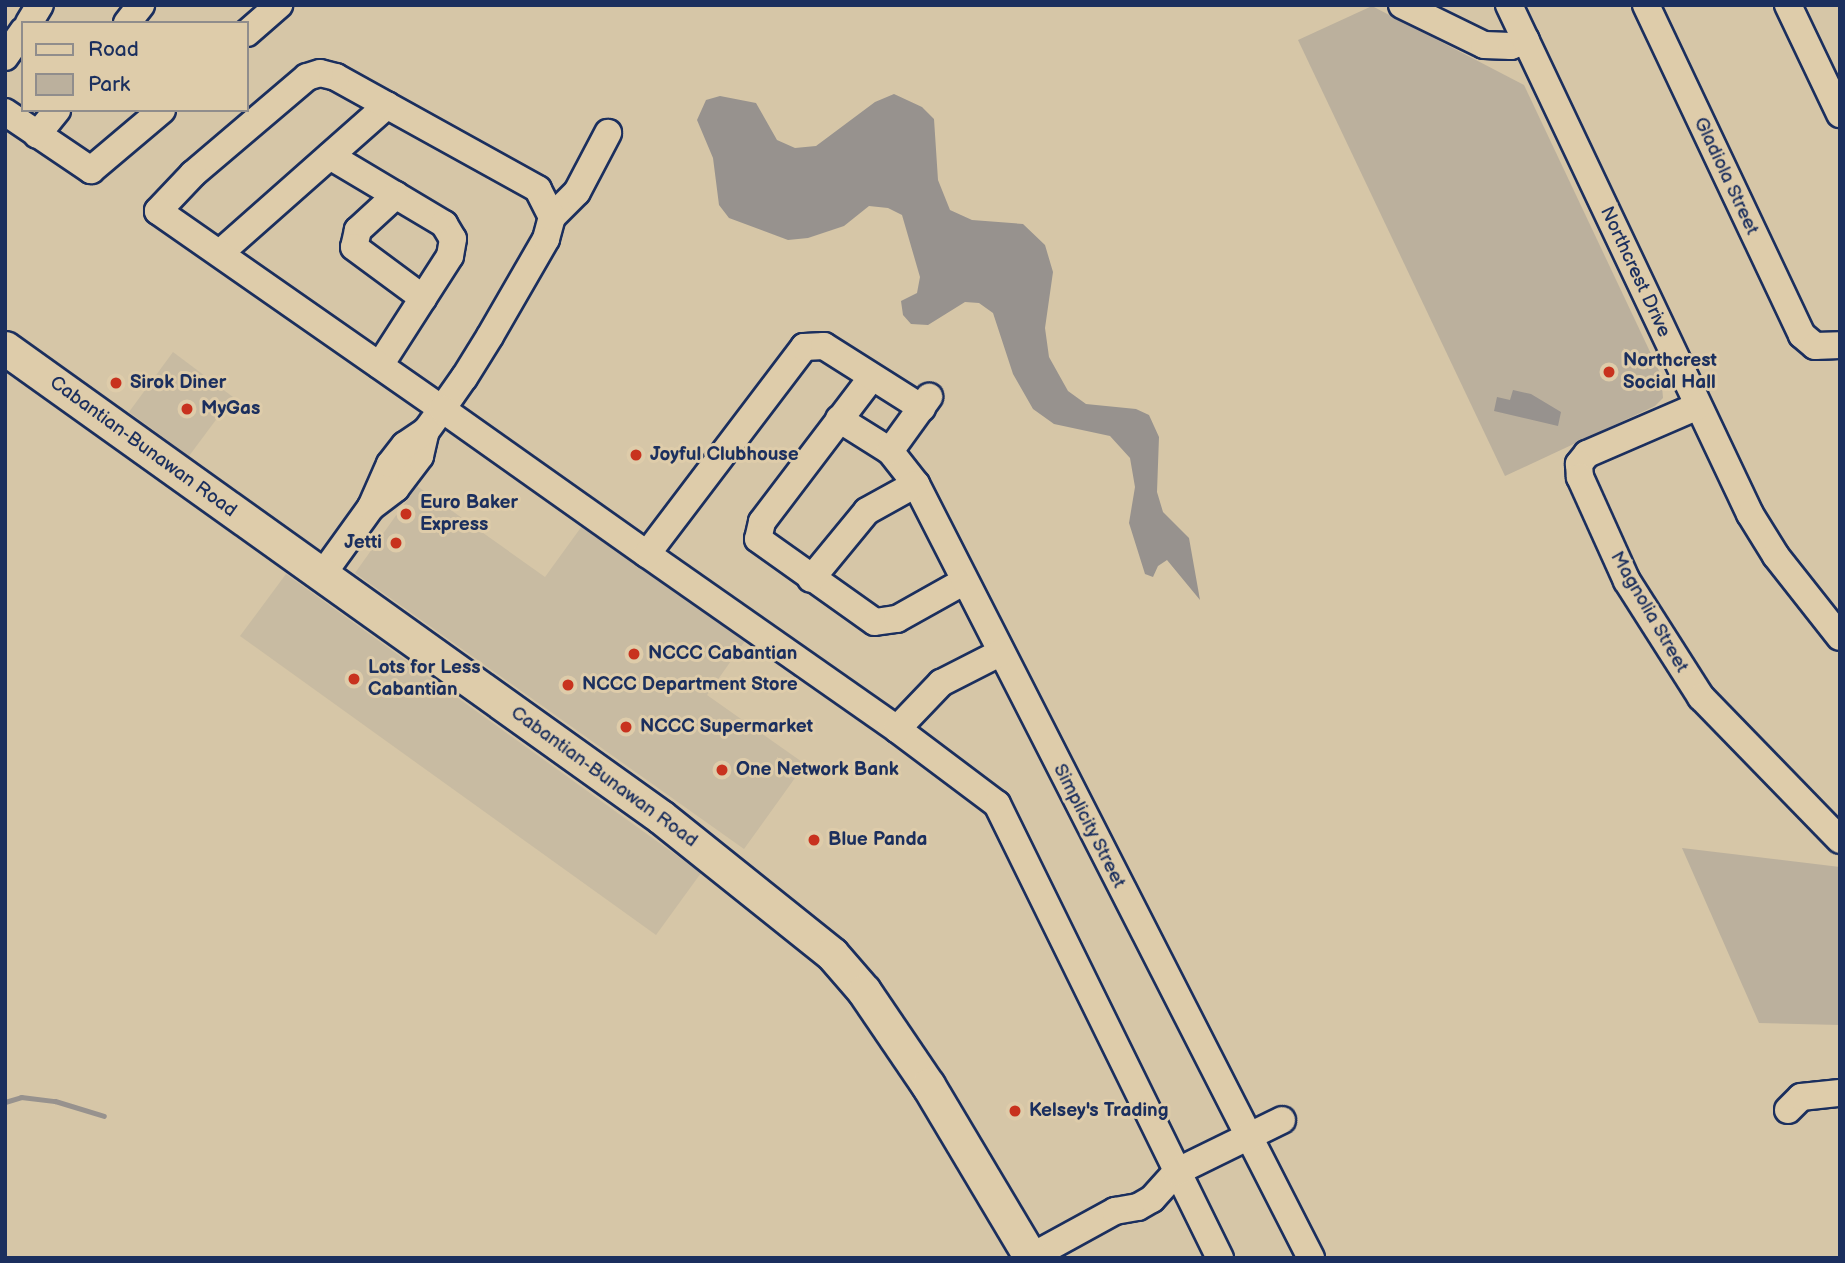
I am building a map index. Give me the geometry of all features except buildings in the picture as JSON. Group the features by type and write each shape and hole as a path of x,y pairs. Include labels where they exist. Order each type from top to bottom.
{"main road":[{"name":"Cabantian-Bunawan Road","path":"5,348 661,817 832,954 864,991 921,1074 1031,1258"}],"street":[{"path":"30,21 40,5"},
{"path":"129,21 141,5"},
{"path":"248,32 279,5"},
{"path":"1402,5 1471,41 1496,47 1526,40"},
{"name":"Northcrest Drive","path":"1509,5 1750,514 1776,556 1840,637"},
{"name":"Gladiola Street","path":"1646,5 1810,344 1840,345"},
{"path":"1795,11 1840,114"},
{"path":"5,57 21,34"},
{"path":"552,217 538,189 336,77 313,75 177,188 158,211 897,729 997,804 1169,1178 1220,1258"},
{"path":"219,253 387,105"},
{"path":"5,111 91,170 160,112"},
{"path":"37,135 55,112"},
{"path":"323,575 371,507 397,488 420,456 426,431 547,239 552,217 577,192 608,133"},
{"path":"330,156 444,224 453,239 450,256 380,365"},
{"path":"396,195 358,230 354,247 423,298"},
{"path":"647,554 804,347 824,346 872,377 926,403 890,451"},
{"path":"872,377 757,533 762,545 865,618 884,623 963,582"},
{"name":"Magnolia Street","path":"1698,406 1587,454 1579,464 1580,477 1627,580 1701,697 1840,840"},
{"name":"Simplicity Street","path":"839,419 890,451 916,484 963,582 1311,1258"},
{"path":"811,579 867,511 916,484"},
{"path":"897,729 941,682 1000,653"},
{"path":"1788,1110 1801,1097 1840,1093"},
{"path":"1031,1258 1115,1211 1130,1193 1144,1185 1169,1178 1282,1121"}],"shaded area":[{"path":"894,94 922,107 934,119 938,180 950,210 972,220 1023,224 1045,245 1053,272 1045,328 1049,357 1068,391 1086,404 1136,409 1149,415 1159,437 1157,492 1163,512 1189,538 1200,600 1167,560 1158,566 1153,577 1145,574 1129,523 1135,487 1130,458 1110,436 1054,424 1033,409 1013,374 993,313 979,303 965,302 928,325 911,324 903,315 901,301 917,293 920,277 902,215 888,208 869,206 844,226 808,238 788,240 729,218 719,205 713,158 697,120 706,100 720,96 756,103 777,140 795,148 816,146 875,102"},
{"path":"173,352 233,397 189,456 129,412"},
{"path":"1513,390 1531,394 1561,412 1558,426 1494,411 1497,397 1510,400"},
{"path":"417,486 545,577 582,526 745,641 707,695 805,764 744,849 355,573"},
{"path":"286,574 701,873 656,935 240,636"}],"green space":[{"path":"1372,6 1524,85 1661,375 1663,398 1655,406 1505,476 1298,40"},
{"path":"1682,848 1840,867 1840,1025 1759,1023"}],"waterway":[{"path":"5,1102 21,1097 55,1101 104,1116"}],"place":[{"name":"Northcrest Social Hall","path":"1609,372"},
{"name":"Sirok Diner","path":"116,383"},
{"name":"MyGas","path":"187,409"},
{"name":"Joyful Clubhouse","path":"636,455"},
{"name":"Euro Baker Express","path":"406,514"},
{"name":"Jetti","path":"396,543"},
{"name":"NCCC Cabantian","path":"634,654"},
{"name":"Lots for Less Cabantian","path":"354,679"},
{"name":"NCCC Department Store","path":"568,685"},
{"name":"NCCC Supermarket","path":"626,727"},
{"name":"One Network Bank","path":"722,770"},
{"name":"Blue Panda","path":"814,840"},
{"name":"Kelsey's Trading","path":"1015,1111"}]}
